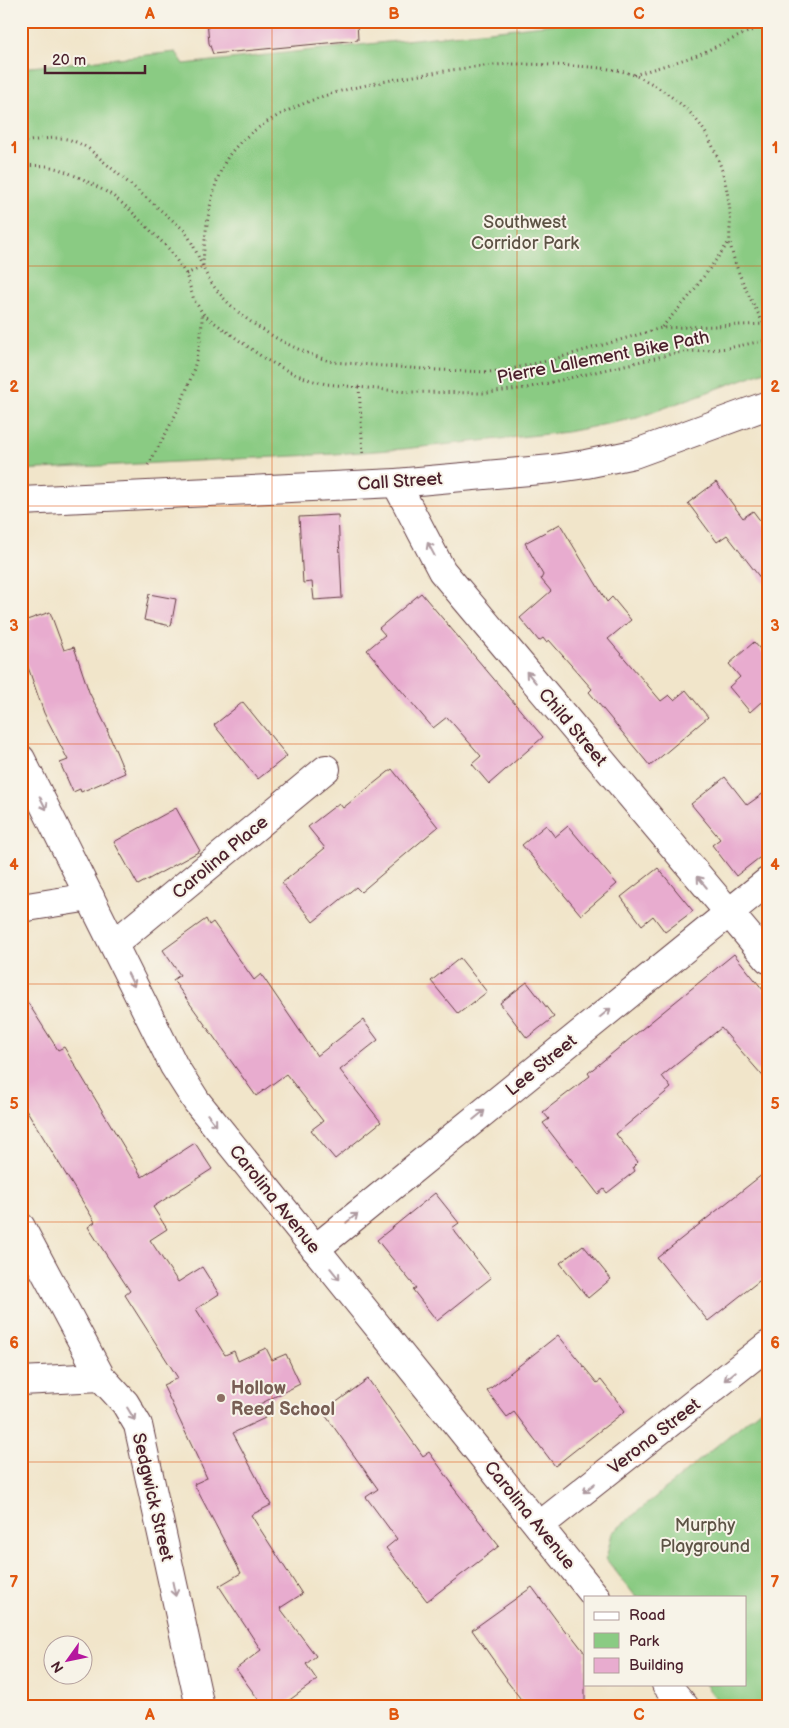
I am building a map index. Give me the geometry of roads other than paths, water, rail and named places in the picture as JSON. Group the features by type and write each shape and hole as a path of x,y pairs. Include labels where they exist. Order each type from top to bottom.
{"street":[{"name":"Call Street","path":"21,501 396,483 552,469 619,458 768,405"},
{"name":"Child Street","path":"396,483 442,571 768,959"},
{"name":"Carolina Avenue","path":"21,759 174,1066 198,1102 595,1596"},
{"name":"Carolina Place","path":"114,944 326,769"},
{"name":"Lee Street","path":"315,1249 768,880"},
{"path":"21,908 90,897"},
{"name":"Sedgwick Street","path":"21,1227 100,1377 125,1403 138,1425 200,1707"},
{"name":"Verona Street","path":"539,1526 768,1345"},
{"path":"21,1382 100,1377"},
{"path":"668,1686 685,1707"}],"place":[{"name":"Hollow Reed School","path":"221,1398"}],"park label":[{"name":"Southwest Corridor Park","path":"525,232"},
{"name":"Murphy Playground","path":"705,1535"}]}
